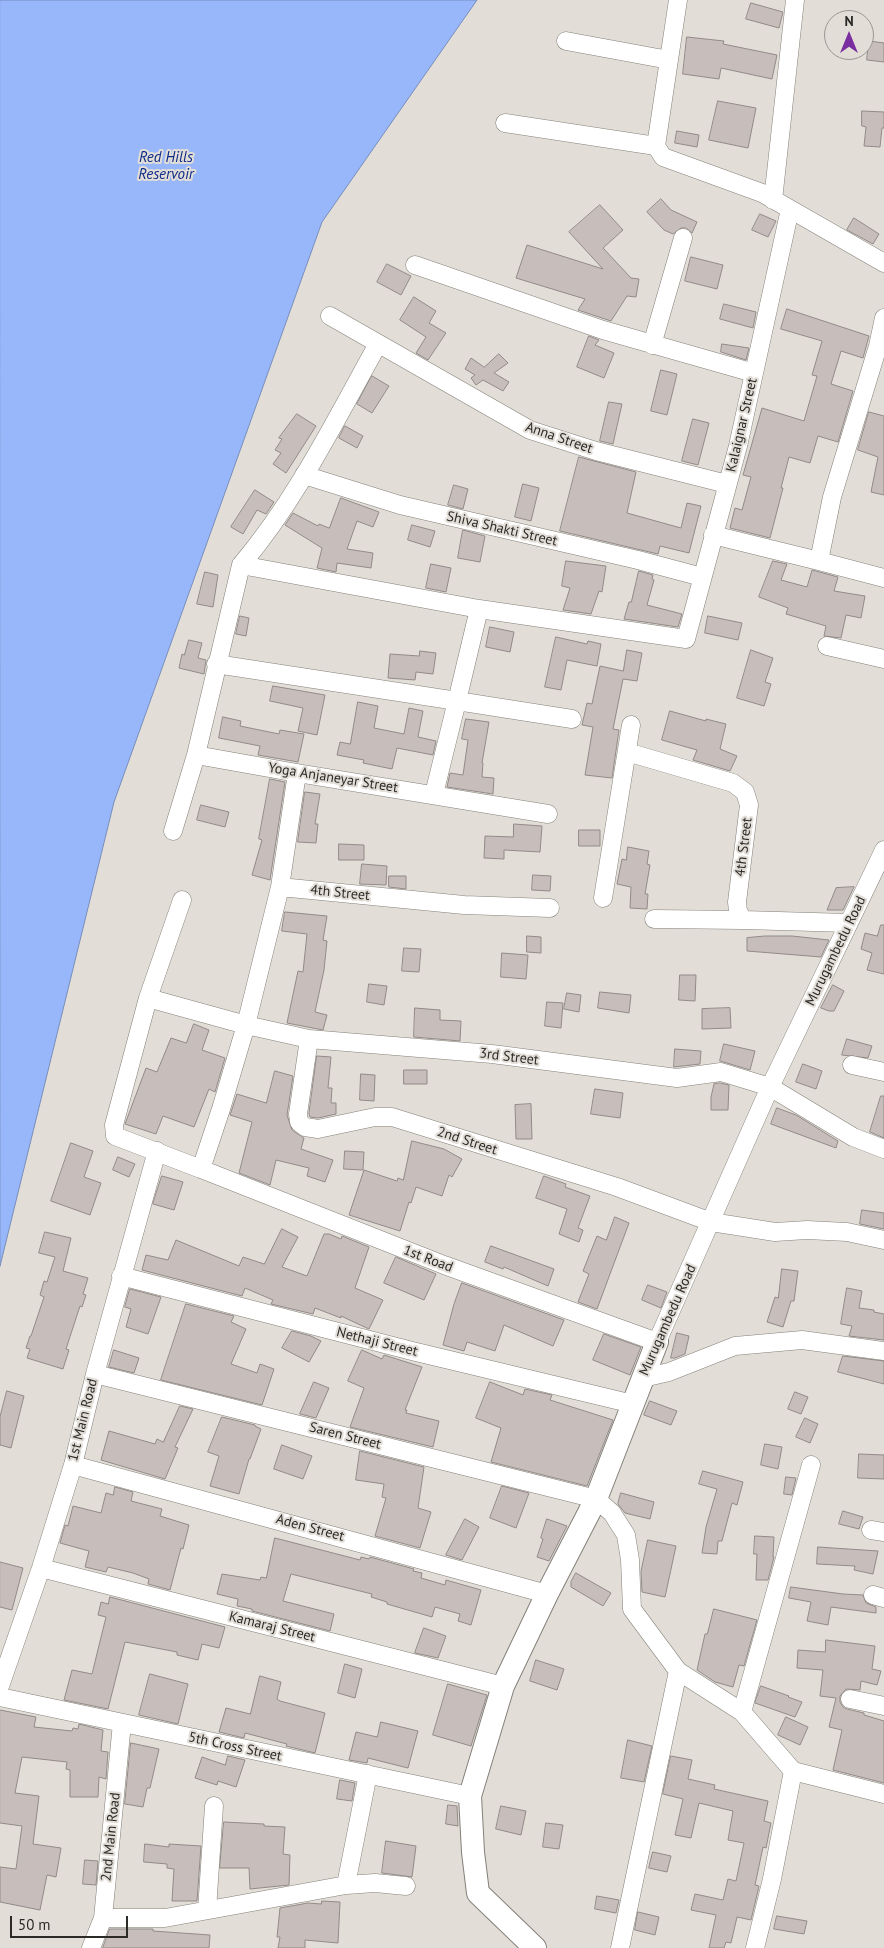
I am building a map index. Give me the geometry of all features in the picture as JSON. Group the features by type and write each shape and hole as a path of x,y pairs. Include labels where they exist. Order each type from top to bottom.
{"street":[{"path":"678,0 656,146 663,157 671,162 762,193 884,263"},
{"path":"773,200 795,0"},
{"path":"566,41 669,60"},
{"path":"505,123 656,146"},
{"name":"Kalaignar Street","path":"479,609 686,639 738,446 790,210"},
{"path":"652,345 683,238"},
{"path":"415,264 603,330 754,373"},
{"name":"Anna Street","path":"330,316 530,430 596,451 727,484"},
{"path":"819,561 832,497 878,346 884,318"},
{"path":"173,830 196,754 241,565 253,551 304,475 378,344"},
{"name":"Shiva Shakti Street","path":"304,475 400,505 638,560 702,577"},
{"path":"714,535 884,578"},
{"path":"241,565 479,609 434,794"},
{"path":"827,646 884,659"},
{"path":"216,664 572,718"},
{"path":"604,898 631,725"},
{"name":"4th Street","path":"627,752 733,783 746,792 749,805 737,902 738,911 743,920"},
{"name":"Yoga Anjaneyar Street","path":"196,754 297,773 548,814"},
{"path":"200,1169 246,1025 280,887 297,773"},
{"name":"Murugambedu Road","path":"470,1796 504,1686 547,1594 596,1499 657,1342 712,1222 770,1087 849,923 879,873 884,850"},
{"name":"4th Street","path":"280,887 464,906 550,908"},
{"path":"148,998 182,900"},
{"path":"654,919 849,923"},
{"name":"3rd Street","path":"148,998 246,1025 309,1039 492,1054 677,1078 721,1072 770,1087 853,1137 884,1149"},
{"name":"1st Road","path":"148,998 113,1131 114,1136 157,1151 444,1266 657,1342"},
{"name":"2nd Street","path":"309,1039 298,1114 299,1122 305,1126 318,1129 375,1117 392,1117 617,1187 712,1222 775,1232 807,1230 847,1232 884,1240"},
{"path":"852,1065 884,1072"},
{"name":"1st Main Road","path":"0,1686 41,1568 73,1465 95,1374 157,1151"},
{"name":"Nethaji Street","path":"122,1276 412,1351 633,1404"},
{"path":"643,1378 669,1372 735,1346 802,1340 884,1351"},
{"name":"Saren Street","path":"95,1374 596,1499"},
{"name":"Aden Street","path":"73,1465 547,1594"},
{"path":"742,1712 811,1465"},
{"path":"596,1499 612,1513 626,1535 630,1560 632,1609 678,1671 742,1712 792,1771 884,1794"},
{"name":"Kamaraj Street","path":"41,1568 504,1686"},
{"path":"620,1948 678,1671"},
{"name":"5th Cross Street","path":"0,1698 470,1796"},
{"path":"850,1699 884,1706"},
{"name":"2nd Main Road","path":"91,1948 103,1918 122,1723"},
{"path":"755,1948 772,1879 792,1771"},
{"path":"346,1885 368,1774"},
{"path":"470,1796 473,1852 478,1893 534,1948"},
{"path":"207,1910 214,1806"},
{"path":"103,1918 166,1918 346,1885 375,1883 406,1886"}],"water":[{"name":"Red Hills Reservoir","path":"0,0 477,0 322,222 114,802 0,1266"}],"building":[{"path":"751,3 783,12 779,28 746,19"},
{"path":"687,37 724,41 723,44 777,55 772,79 721,68 719,79 683,74"},
{"path":"874,42 884,43 884,62 867,60 874,60"},
{"path":"718,101 756,108 748,148 709,140"},
{"path":"862,111 884,112 884,128 882,128 880,147 864,146 866,127 862,126"},
{"path":"677,131 699,135 697,147 675,143"},
{"path":"661,199 671,210 697,222 692,233 686,228 681,228 673,234 664,230 647,212"},
{"path":"600,205 623,230 603,248 631,278 639,279 636,297 627,296 611,321 578,310 585,299 516,278 527,245 603,269 569,232"},
{"path":"760,214 776,221 768,237 752,230"},
{"path":"854,218 879,234 873,244 847,230"},
{"path":"691,257 723,265 717,289 685,281"},
{"path":"387,264 411,276 401,295 377,282"},
{"path":"414,297 436,311 429,323 446,333 428,360 416,353 426,337 400,320"},
{"path":"724,304 756,312 753,328 720,319"},
{"path":"787,309 869,336 863,358 841,351 831,384 853,391 838,442 818,436 810,463 789,457 770,538 730,528 735,508 742,510 751,477 743,475 762,408 804,421 817,376 812,375 822,341 781,329"},
{"path":"589,336 599,340 595,345 614,353 604,378 577,367"},
{"path":"722,344 749,348 746,360 721,352"},
{"path":"499,354 508,363 494,373 509,382 503,391 483,380 476,385 471,378 475,375 465,369 471,358 484,367"},
{"path":"661,370 677,374 667,415 651,411"},
{"path":"372,376 389,386 372,413 357,404"},
{"path":"609,402 622,404 613,444 600,441"},
{"path":"869,412 884,416 884,495 871,492 878,457 858,450"},
{"path":"297,414 316,426 286,473 273,464 281,453 275,450 282,439 279,438"},
{"path":"693,419 709,423 698,465 682,461"},
{"path":"345,426 363,436 357,448 339,438"},
{"path":"579,457 636,472 627,513 681,528 687,503 701,506 689,553 660,546 658,554 560,531"},
{"path":"523,484 539,488 531,521 515,517"},
{"path":"454,485 468,489 463,509 448,505"},
{"path":"255,490 274,502 266,514 257,510 243,534 231,527"},
{"path":"341,498 379,512 373,527 357,521 347,549 373,553 371,568 337,563 336,572 317,568 322,548 285,525 293,513 318,526 319,524 329,528"},
{"path":"412,525 435,531 430,547 408,540"},
{"path":"463,530 485,536 480,562 458,558"},
{"path":"566,561 606,566 602,592 599,591 591,614 563,610 570,588 562,586"},
{"path":"773,561 787,564 781,580 807,587 812,570 838,577 834,591 865,596 861,618 846,615 841,638 824,636 826,626 786,614 788,608 759,597"},
{"path":"431,564 451,568 446,592 426,588"},
{"path":"639,571 653,575 652,579 654,580 647,605 682,614 678,627 624,619 629,602 631,602"},
{"path":"205,572 218,575 213,607 197,604"},
{"path":"240,616 249,618 246,636 236,634"},
{"path":"708,616 742,623 738,640 705,633"},
{"path":"490,627 514,632 510,652 486,647"},
{"path":"556,637 587,644 588,641 601,644 597,666 567,660 561,690 545,687"},
{"path":"189,640 202,643 198,658 206,660 204,674 179,668 182,654 184,655"},
{"path":"627,650 642,653 637,681 623,679 613,729 619,730 612,778 585,775 593,727 582,725 587,703 592,704 600,666 623,671"},
{"path":"751,650 773,658 765,682 771,684 764,706 737,698"},
{"path":"420,651 436,653 433,674 416,672 415,680 388,678 390,654 419,656"},
{"path":"273,686 325,695 317,735 298,731 303,708 270,701"},
{"path":"358,702 378,706 374,728 404,734 409,708 423,711 418,737 436,741 433,755 397,748 392,769 363,763 364,760 337,755 340,742 350,744"},
{"path":"670,711 706,721 706,719 726,724 720,749 737,756 730,771 693,760 697,750 662,740"},
{"path":"223,717 241,721 240,726 279,734 280,730 304,734 298,762 258,755 260,746 219,738"},
{"path":"466,719 489,722 482,763 482,777 494,778 493,794 447,787 450,773 463,775 468,740 462,739"},
{"path":"270,779 285,782 270,880 252,875 262,840 259,839"},
{"path":"305,792 320,794 315,824 318,824 316,843 298,842"},
{"path":"201,805 229,812 225,827 197,820"},
{"path":"514,824 542,826 540,852 504,850 504,859 484,858 485,836 513,837"},
{"path":"579,830 600,830 600,846 579,846"},
{"path":"339,844 364,845 364,860 339,860"},
{"path":"628,847 649,851 647,864 650,865 645,894 648,894 647,909 630,908 631,887 617,884 622,859 626,860"},
{"path":"362,864 387,866 386,885 360,884"},
{"path":"533,875 551,876 550,891 532,890"},
{"path":"389,876 406,876 406,889 389,887"},
{"path":"854,887 843,910 827,910 836,888"},
{"path":"285,912 327,916 323,940 327,941 324,970 315,1012 327,1015 323,1030 287,1023 298,971 303,972 307,934 282,931"},
{"path":"881,925 884,925 884,974 867,970 872,953 861,949 865,933 877,936"},
{"path":"527,936 541,937 541,953 527,952"},
{"path":"792,936 829,940 821,957 747,951 747,938"},
{"path":"404,948 421,949 419,972 402,971"},
{"path":"502,953 528,955 526,979 501,977"},
{"path":"680,975 696,975 695,1001 679,1000"},
{"path":"369,984 387,986 384,1005 367,1002"},
{"path":"833,985 844,991 834,1011 829,1011 821,1008"},
{"path":"600,992 631,995 629,1013 598,1008"},
{"path":"567,993 581,995 579,1012 564,1009"},
{"path":"547,1002 563,1003 561,1028 545,1026"},
{"path":"415,1008 440,1010 440,1020 461,1021 460,1041 414,1037"},
{"path":"730,1008 731,1028 702,1029 702,1009"},
{"path":"194,1024 209,1030 202,1050 225,1058 215,1092 209,1089 194,1127 163,1116 156,1134 125,1124 146,1068 157,1072 171,1038 186,1043"},
{"path":"847,1039 872,1046 868,1058 842,1055"},
{"path":"724,1044 755,1051 750,1070 720,1061"},
{"path":"675,1049 701,1051 700,1064 674,1067"},
{"path":"317,1056 331,1057 328,1088 332,1088 331,1103 336,1103 336,1114 318,1118 310,1117 309,1114"},
{"path":"803,1064 822,1071 816,1089 796,1082"},
{"path":"404,1070 427,1070 427,1084 404,1084"},
{"path":"275,1071 293,1076 287,1115 292,1130 304,1138 301,1149 333,1160 325,1182 307,1176 309,1168 276,1160 270,1185 239,1173 252,1122 230,1115 237,1094 266,1103"},
{"path":"361,1074 375,1075 374,1101 360,1100"},
{"path":"714,1084 729,1085 728,1110 711,1110"},
{"path":"595,1089 623,1093 620,1118 591,1114"},
{"path":"881,1096 884,1096 884,1138 870,1132"},
{"path":"531,1104 532,1139 516,1139 515,1105"},
{"path":"777,1108 796,1115 838,1141 836,1148 771,1124"},
{"path":"412,1141 444,1149 462,1159 452,1177 449,1175 442,1196 416,1187 400,1231 349,1215 364,1170 397,1181 398,1178 403,1180"},
{"path":"71,1143 93,1151 84,1177 101,1183 90,1215 51,1201"},
{"path":"345,1151 364,1152 363,1170 344,1169"},
{"path":"118,1157 135,1164 129,1177 113,1170"},
{"path":"162,1176 183,1182 174,1210 153,1204"},
{"path":"544,1176 566,1184 565,1187 590,1196 578,1228 583,1230 579,1242 559,1234 567,1209 536,1198"},
{"path":"862,1210 884,1213 884,1229 860,1224"},
{"path":"615,1217 629,1223 597,1309 578,1302 589,1274 583,1271 597,1236 606,1240"},
{"path":"282,1229 298,1237 282,1267 307,1276 324,1234 341,1239 342,1236 369,1247 355,1288 383,1300 369,1329 341,1316 341,1318 315,1308 313,1314 271,1304 273,1300 245,1288 242,1296 142,1270 146,1255 168,1260 176,1240 239,1266 243,1257 264,1264"},
{"path":"45,1232 71,1238 63,1271 88,1278 83,1294 86,1295 82,1307 80,1306 66,1349 69,1350 63,1369 27,1358 30,1349 26,1348 44,1297 40,1295 44,1281 47,1282 55,1257 39,1253"},
{"path":"491,1246 554,1269 548,1286 504,1267 503,1269 485,1262"},
{"path":"396,1257 436,1274 424,1300 384,1283"},
{"path":"782,1269 798,1271 794,1301 791,1301 783,1327 767,1322 775,1297 778,1298"},
{"path":"462,1283 564,1320 553,1346 504,1325 495,1351 467,1342 464,1351 443,1345"},
{"path":"648,1285 667,1292 661,1308 642,1300"},
{"path":"847,1288 862,1291 859,1308 874,1310 874,1312 884,1314 884,1340 849,1336 852,1326 841,1324"},
{"path":"130,1289 161,1297 148,1334 126,1327 131,1309 125,1307"},
{"path":"186,1304 234,1316 231,1322 246,1329 231,1364 257,1373 260,1364 274,1369 262,1405 161,1380"},
{"path":"292,1331 321,1341 309,1362 282,1348"},
{"path":"677,1333 689,1336 685,1354 671,1358"},
{"path":"604,1334 641,1347 630,1375 593,1360"},
{"path":"114,1350 139,1358 134,1373 109,1367"},
{"path":"362,1350 382,1359 384,1355 422,1367 405,1410 407,1410 406,1413 439,1421 433,1447 350,1427 364,1388 348,1381"},
{"path":"843,1356 884,1361 884,1384 838,1372"},
{"path":"314,1382 329,1388 316,1418 300,1414"},
{"path":"490,1382 523,1395 525,1389 552,1395 550,1400 613,1420 587,1486 491,1462 501,1428 476,1418"},
{"path":"7,1391 24,1396 11,1448 0,1445 0,1417"},
{"path":"795,1392 808,1397 801,1414 788,1409"},
{"path":"650,1401 677,1411 671,1425 644,1415"},
{"path":"180,1406 193,1409 175,1447 178,1448 165,1479 101,1460 109,1431 155,1444 157,1439 163,1442"},
{"path":"222,1417 255,1425 261,1429 249,1459 239,1494 210,1486 219,1456 208,1452"},
{"path":"805,1418 818,1424 810,1443 796,1437"},
{"path":"765,1444 782,1447 778,1469 761,1465"},
{"path":"282,1445 312,1456 303,1479 274,1469"},
{"path":"360,1451 424,1467 418,1508 431,1512 420,1548 375,1536 386,1498 382,1497 384,1484 356,1480"},
{"path":"859,1454 884,1455 884,1479 858,1478"},
{"path":"703,1471 743,1482 737,1505 732,1503 722,1541 718,1541 717,1554 702,1553 706,1527 717,1489 699,1484"},
{"path":"786,1477 796,1478 792,1495 784,1494"},
{"path":"502,1486 529,1493 516,1528 490,1518"},
{"path":"115,1487 133,1492 131,1501 162,1509 160,1516 189,1525 170,1590 148,1584 149,1579 133,1573 108,1567 106,1572 85,1567 89,1551 60,1543 65,1525 68,1526 73,1506 101,1513 106,1493 113,1495"},
{"path":"621,1493 654,1502 650,1519 625,1513 618,1504"},
{"path":"843,1511 863,1517 859,1529 839,1524"},
{"path":"465,1519 479,1527 462,1560 446,1555"},
{"path":"547,1519 567,1526 549,1561 537,1557"},
{"path":"755,1536 774,1537 774,1557 768,1580 756,1580 757,1554 754,1554"},
{"path":"275,1538 360,1560 361,1557 369,1559 370,1557 414,1569 413,1571 422,1573 421,1578 445,1585 446,1580 481,1590 471,1625 458,1621 460,1614 435,1607 432,1617 387,1604 387,1602 371,1597 372,1594 291,1574 283,1601 334,1614 330,1631 252,1611 252,1609 237,1606 238,1599 217,1594 222,1574 260,1580 261,1577 266,1578"},
{"path":"648,1540 676,1546 665,1597 642,1592 641,1572"},
{"path":"818,1547 878,1551 873,1574 854,1570 855,1566 817,1564"},
{"path":"0,1562 23,1568 12,1610 0,1607"},
{"path":"576,1573 611,1593 603,1606 571,1587 571,1582"},
{"path":"791,1587 863,1595 866,1603 876,1607 876,1613 831,1607 828,1625 807,1621 811,1602 789,1598"},
{"path":"110,1597 225,1627 219,1648 202,1644 198,1660 177,1655 177,1652 125,1642 108,1709 64,1700 72,1670 92,1674 106,1617 98,1615 101,1602 108,1604"},
{"path":"714,1609 757,1620 744,1666 739,1665 733,1687 715,1682 697,1670 705,1634 707,1634"},
{"path":"424,1628 446,1636 438,1658 415,1653"},
{"path":"826,1640 875,1646 872,1669 881,1671 877,1685 861,1681 860,1690 846,1689 840,1696 840,1702 847,1709 884,1721 884,1783 833,1770 842,1730 829,1727 836,1698 820,1696 823,1670 797,1668 798,1650 825,1652"},
{"path":"536,1660 564,1669 557,1690 530,1681"},
{"path":"345,1664 362,1669 355,1698 338,1693"},
{"path":"150,1674 188,1684 178,1724 139,1715"},
{"path":"260,1676 281,1682 277,1699 280,1701 325,1713 315,1753 245,1733 244,1738 219,1732 226,1708 250,1714"},
{"path":"448,1684 487,1695 471,1746 433,1735"},
{"path":"761,1686 802,1702 795,1717 755,1703"},
{"path":"0,1710 36,1717 34,1727 72,1731 73,1728 78,1729 79,1724 103,1730 101,1751 108,1752 106,1779 99,1777 98,1797 70,1797 70,1770 66,1769 67,1762 22,1757 15,1793 39,1796 33,1844 61,1848 56,1877 47,1875 40,1910 0,1902 0,1867 16,1869 22,1826 0,1823"},
{"path":"786,1717 808,1727 800,1745 778,1735"},
{"path":"381,1722 418,1731 408,1768 368,1758 367,1763 349,1760 356,1732 377,1737"},
{"path":"628,1740 652,1746 644,1782 621,1778"},
{"path":"131,1743 159,1749 150,1788 147,1788 143,1807 125,1804"},
{"path":"228,1756 245,1760 236,1787 218,1781 217,1785 195,1778 202,1757 225,1765"},
{"path":"671,1756 692,1760 688,1779 715,1785 714,1789 768,1801 764,1821 771,1823 766,1848 763,1847 755,1885 759,1886 751,1920 737,1917 731,1943 726,1942 724,1948 709,1948 716,1915 691,1910 695,1894 723,1900 728,1879 736,1881 744,1843 728,1840 733,1811 699,1803 691,1838 675,1835 683,1799 663,1794"},
{"path":"340,1780 355,1783 352,1801 337,1799"},
{"path":"448,1805 457,1806 458,1826 446,1824"},
{"path":"501,1806 526,1811 521,1835 496,1829"},
{"path":"224,1822 285,1827 283,1854 290,1855 289,1885 250,1889 249,1868 220,1868"},
{"path":"546,1823 563,1825 559,1849 543,1847"},
{"path":"386,1841 416,1846 412,1877 382,1873"},
{"path":"145,1844 169,1847 169,1844 201,1846 197,1901 172,1901 174,1869 167,1868 167,1864 144,1862"},
{"path":"653,1852 671,1856 667,1872 649,1868"},
{"path":"85,1860 98,1861 96,1885 83,1884"},
{"path":"597,1896 619,1900 616,1913 595,1909"},
{"path":"322,1901 340,1902 338,1943 305,1940 305,1948 278,1948 280,1937 277,1937 280,1908 308,1903 321,1904"},
{"path":"638,1912 659,1917 655,1935 635,1930"},
{"path":"777,1916 807,1921 804,1934 774,1929"},
{"path":"110,1929 153,1929 153,1931 210,1935 209,1948 103,1948"}]}
